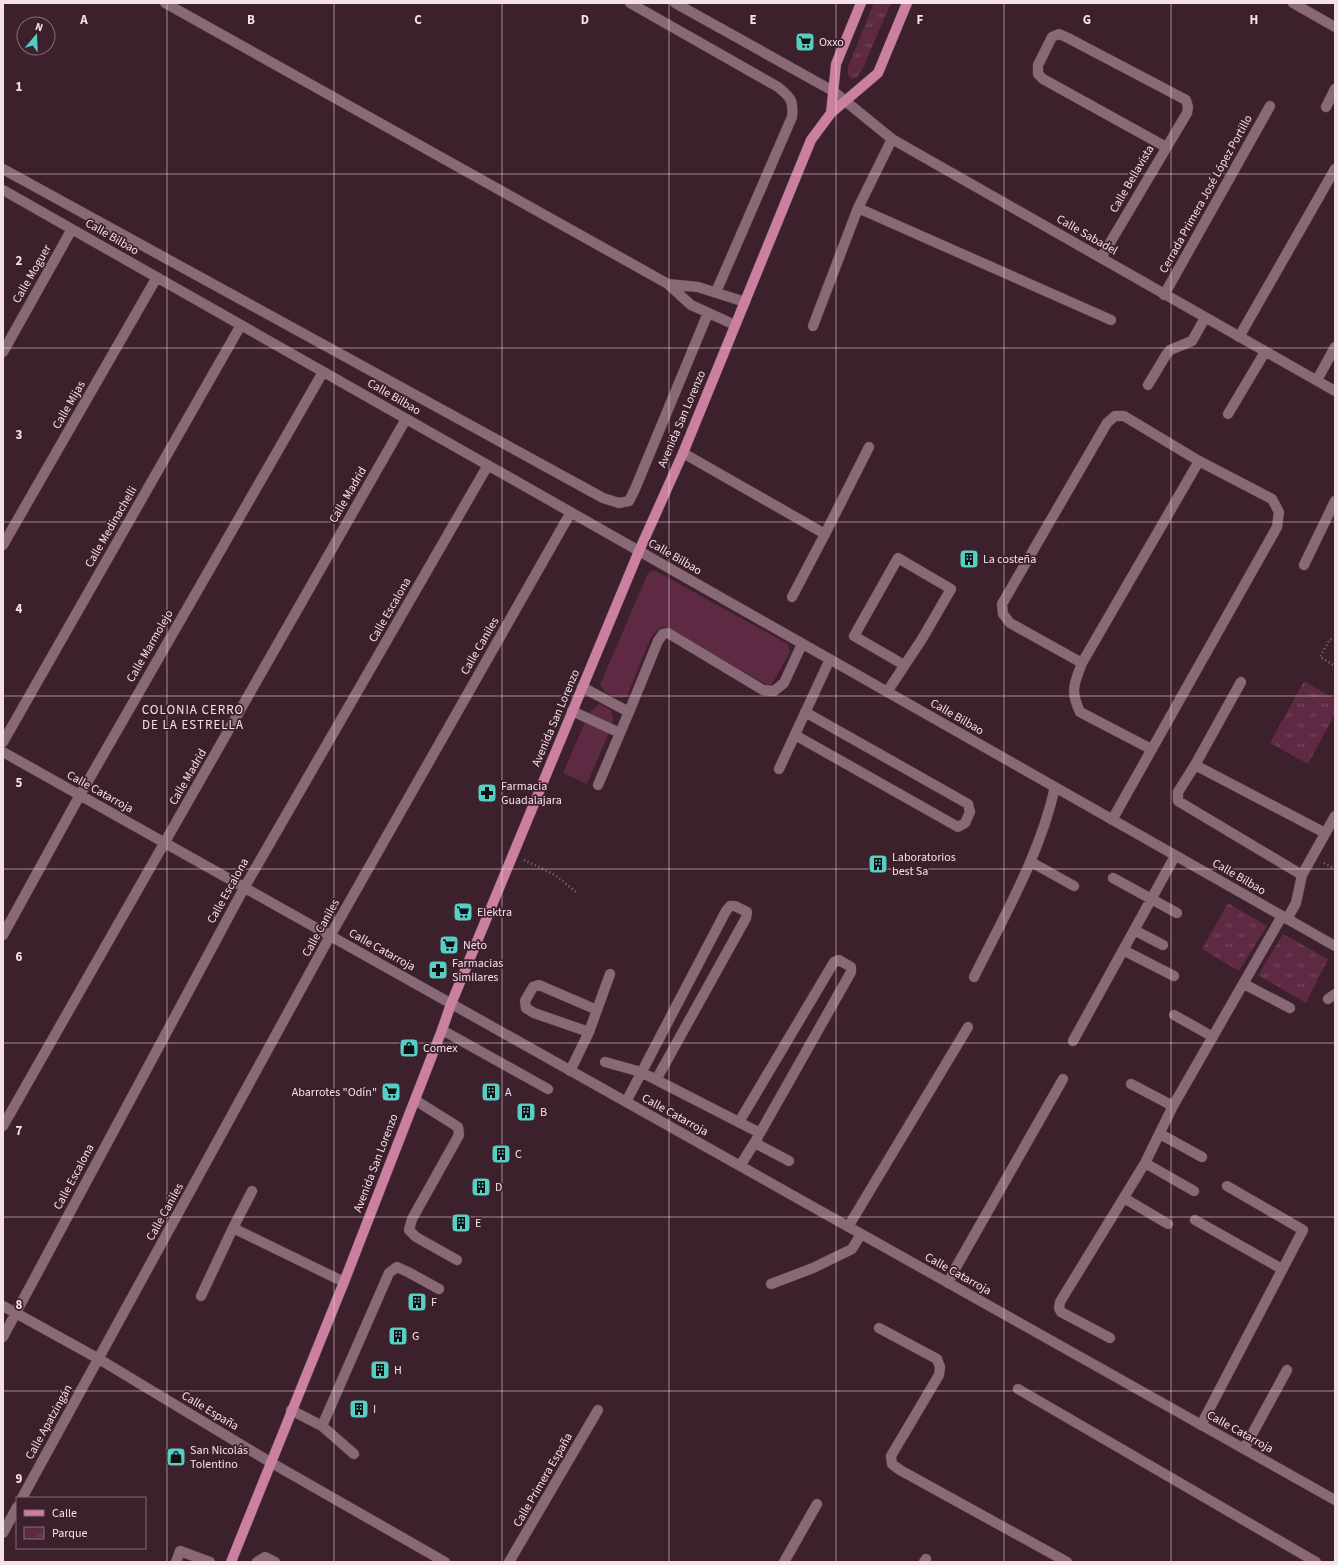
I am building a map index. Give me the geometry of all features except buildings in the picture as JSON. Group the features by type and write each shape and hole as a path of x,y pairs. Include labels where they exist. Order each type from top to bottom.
{"main road":[{"path":"831,113 836,64 861,3"},
{"name":"Avenida San Lorenzo","path":"231,1562 270,1462 344,1282 451,1004 582,687 683,453 811,140 831,113 878,73 907,3"}],"street":[{"path":"165,3 668,284 691,306 735,325"},
{"path":"630,3 778,87 790,97 794,108 792,117 716,292"},
{"name":"Calle Sabadel","path":"676,3 833,91 846,100 892,139 1335,391"},
{"path":"1293,3 1335,27"},
{"name":"Calle Bellavista","path":"1101,258 1187,113 1188,107 1186,100 1068,38 1059,34 1052,37 1038,65 1038,74 1166,147"},
{"path":"1326,107 1335,89"},
{"name":"Cerrada Primera José López Portillo","path":"1164,295 1270,106"},
{"path":"813,326 858,208 892,139"},
{"path":"3,169 603,498 619,503 629,501 635,489 708,313"},
{"path":"1239,337 1335,169"},
{"name":"Calle Bilbao","path":"3,190 1335,946"},
{"path":"858,208 1111,320"},
{"name":"Calle Moguer","path":"3,352 72,229"},
{"name":"Calle Mijas","path":"3,545 157,277"},
{"path":"668,284 698,287 745,302"},
{"path":"1148,385 1170,350 1192,341 1205,318"},
{"name":"Calle Medinachelli","path":"3,742 241,325"},
{"path":"1317,380 1335,347"},
{"path":"1228,414 1265,352"},
{"name":"Calle Marmolejo","path":"3,935 80,795 323,372"},
{"path":"1082,663 1010,623 1003,614 1002,604 1107,423 1115,416 1124,416 1199,461 1272,499 1279,512 1277,527 1112,820"},
{"name":"Calle Madrid","path":"3,1126 406,419"},
{"path":"792,597 869,447"},
{"path":"683,453 825,534"},
{"path":"1151,750 1080,712 1074,700 1074,686 1082,663 1199,461"},
{"name":"Calle Escalona","path":"3,1337 244,888 488,465"},
{"path":"1304,565 1335,501"},
{"name":"Calle Caniles","path":"99,1359 330,936 571,512"},
{"path":"887,692 922,639 951,589 898,558 854,636 904,665"},
{"path":"598,785 656,646 663,634 673,635 763,690 774,691 784,682 802,644"},
{"path":"779,769 830,659"},
{"path":"1241,682 1195,765 1178,792 1178,801 1302,875"},
{"path":"582,687 629,712"},
{"path":"572,711 620,733"},
{"path":"795,735 958,827 965,823 970,812 968,804 805,712"},
{"name":"Calle Catarroja","path":"3,752 1335,1500"},
{"path":"1195,765 1325,833"},
{"path":"974,977 1031,862 1055,787"},
{"path":"1110,1338 1061,1312 1059,1308 1060,1302 1146,1163 1173,1106 1244,984 1296,903 1302,875 1335,816"},
{"path":"1073,1041 1175,856"},
{"path":"1031,862 1074,886"},
{"path":"1113,878 1177,913"},
{"path":"626,1102 726,912 730,906 734,906 747,912 746,918 656,1080"},
{"path":"1134,930 1162,945"},
{"path":"1123,950 1174,976"},
{"path":"739,1122 834,962 839,960 851,967 851,972 740,1166"},
{"path":"570,1071 589,1032 610,974"},
{"path":"1244,984 1290,1008"},
{"path":"589,1032 534,1013 526,1008 525,1001 533,987 538,985 597,1010"},
{"path":"1174,1015 1213,1037"},
{"path":"848,1227 968,1027"},
{"path":"442,1030 548,1090"},
{"path":"605,1062 641,1072 760,1133"},
{"path":"948,1283 1063,1079"},
{"path":"1131,1084 1173,1106"},
{"path":"415,1100 458,1127 459,1135 412,1219 409,1230 416,1237 457,1260"},
{"path":"1160,1134 1202,1157"},
{"path":"755,1142 789,1161"},
{"path":"1146,1163 1194,1191"},
{"path":"1201,1425 1303,1230 1228,1186"},
{"path":"201,1296 252,1190"},
{"path":"1124,1198 1168,1224"},
{"path":"1195,1220 1282,1269"},
{"path":"234,1228 344,1282"},
{"path":"771,1284 814,1268 852,1249 861,1234"},
{"path":"322,1426 389,1273 397,1267 439,1289"},
{"name":"Calle España","path":"3,1306 99,1359 270,1462 445,1562"},
{"path":"879,1328 937,1359 940,1367 939,1374 891,1456 892,1464 900,1470 1067,1562"},
{"name":"Calle Apatzingán","path":"23,1497 99,1359"},
{"path":"1244,1449 1287,1370"},
{"path":"1018,1389 1316,1562"},
{"path":"291,1410 322,1426 354,1454"},
{"name":"Calle Primera España","path":"509,1562 598,1410"},
{"path":"784,1562 817,1504"},
{"path":"3,1532 16,1509"},
{"path":"176,1562 180,1551 210,1562"},
{"path":"257,1562 265,1557 275,1562"}],"path":[{"path":"1335,641 1330,639 1320,657 1335,666"},
{"path":"512,856 530,862 555,876 576,892"}],"green space":[{"path":"874,3 891,3 862,70 857,77 852,79 848,75 848,67"},
{"path":"654,570 788,644 790,652 772,684 767,685 664,627 659,629 651,637 627,697 619,698 611,696 605,692 600,685 648,573"},
{"path":"1304,681 1335,699 1335,714 1308,764 1270,743"},
{"path":"599,704 611,710 613,718 612,726 587,784 563,773 589,713"},
{"path":"1228,903 1267,926 1239,971 1202,949"},
{"path":"1283,934 1328,959 1306,1003 1258,975"}],"place":[{"name":"Oxxo","path":"805,42"},
{"name":"La costeña","path":"969,559"},
{"name":"Farmacia Guadalajara","path":"487,793"},
{"name":"Laboratorios best Sa","path":"878,864"},
{"name":"Elektra","path":"463,912"},
{"name":"Neto","path":"449,945"},
{"name":"Farmacias Similares","path":"438,970"},
{"name":"Comex","path":"409,1048"},
{"name":"Abarrotes \"Odín\"","path":"391,1092"},
{"name":"A","path":"491,1092"},
{"name":"B","path":"526,1112"},
{"name":"C","path":"501,1154"},
{"name":"D","path":"481,1187"},
{"name":"E","path":"461,1223"},
{"name":"F","path":"417,1302"},
{"name":"G","path":"398,1336"},
{"name":"H","path":"380,1370"},
{"name":"I","path":"359,1409"},
{"name":"San Nicolás Tolentino","path":"176,1457"}],"district":[{"name":"COLONIA CERRO DE LA ESTRELLA","path":"193,718"}]}
